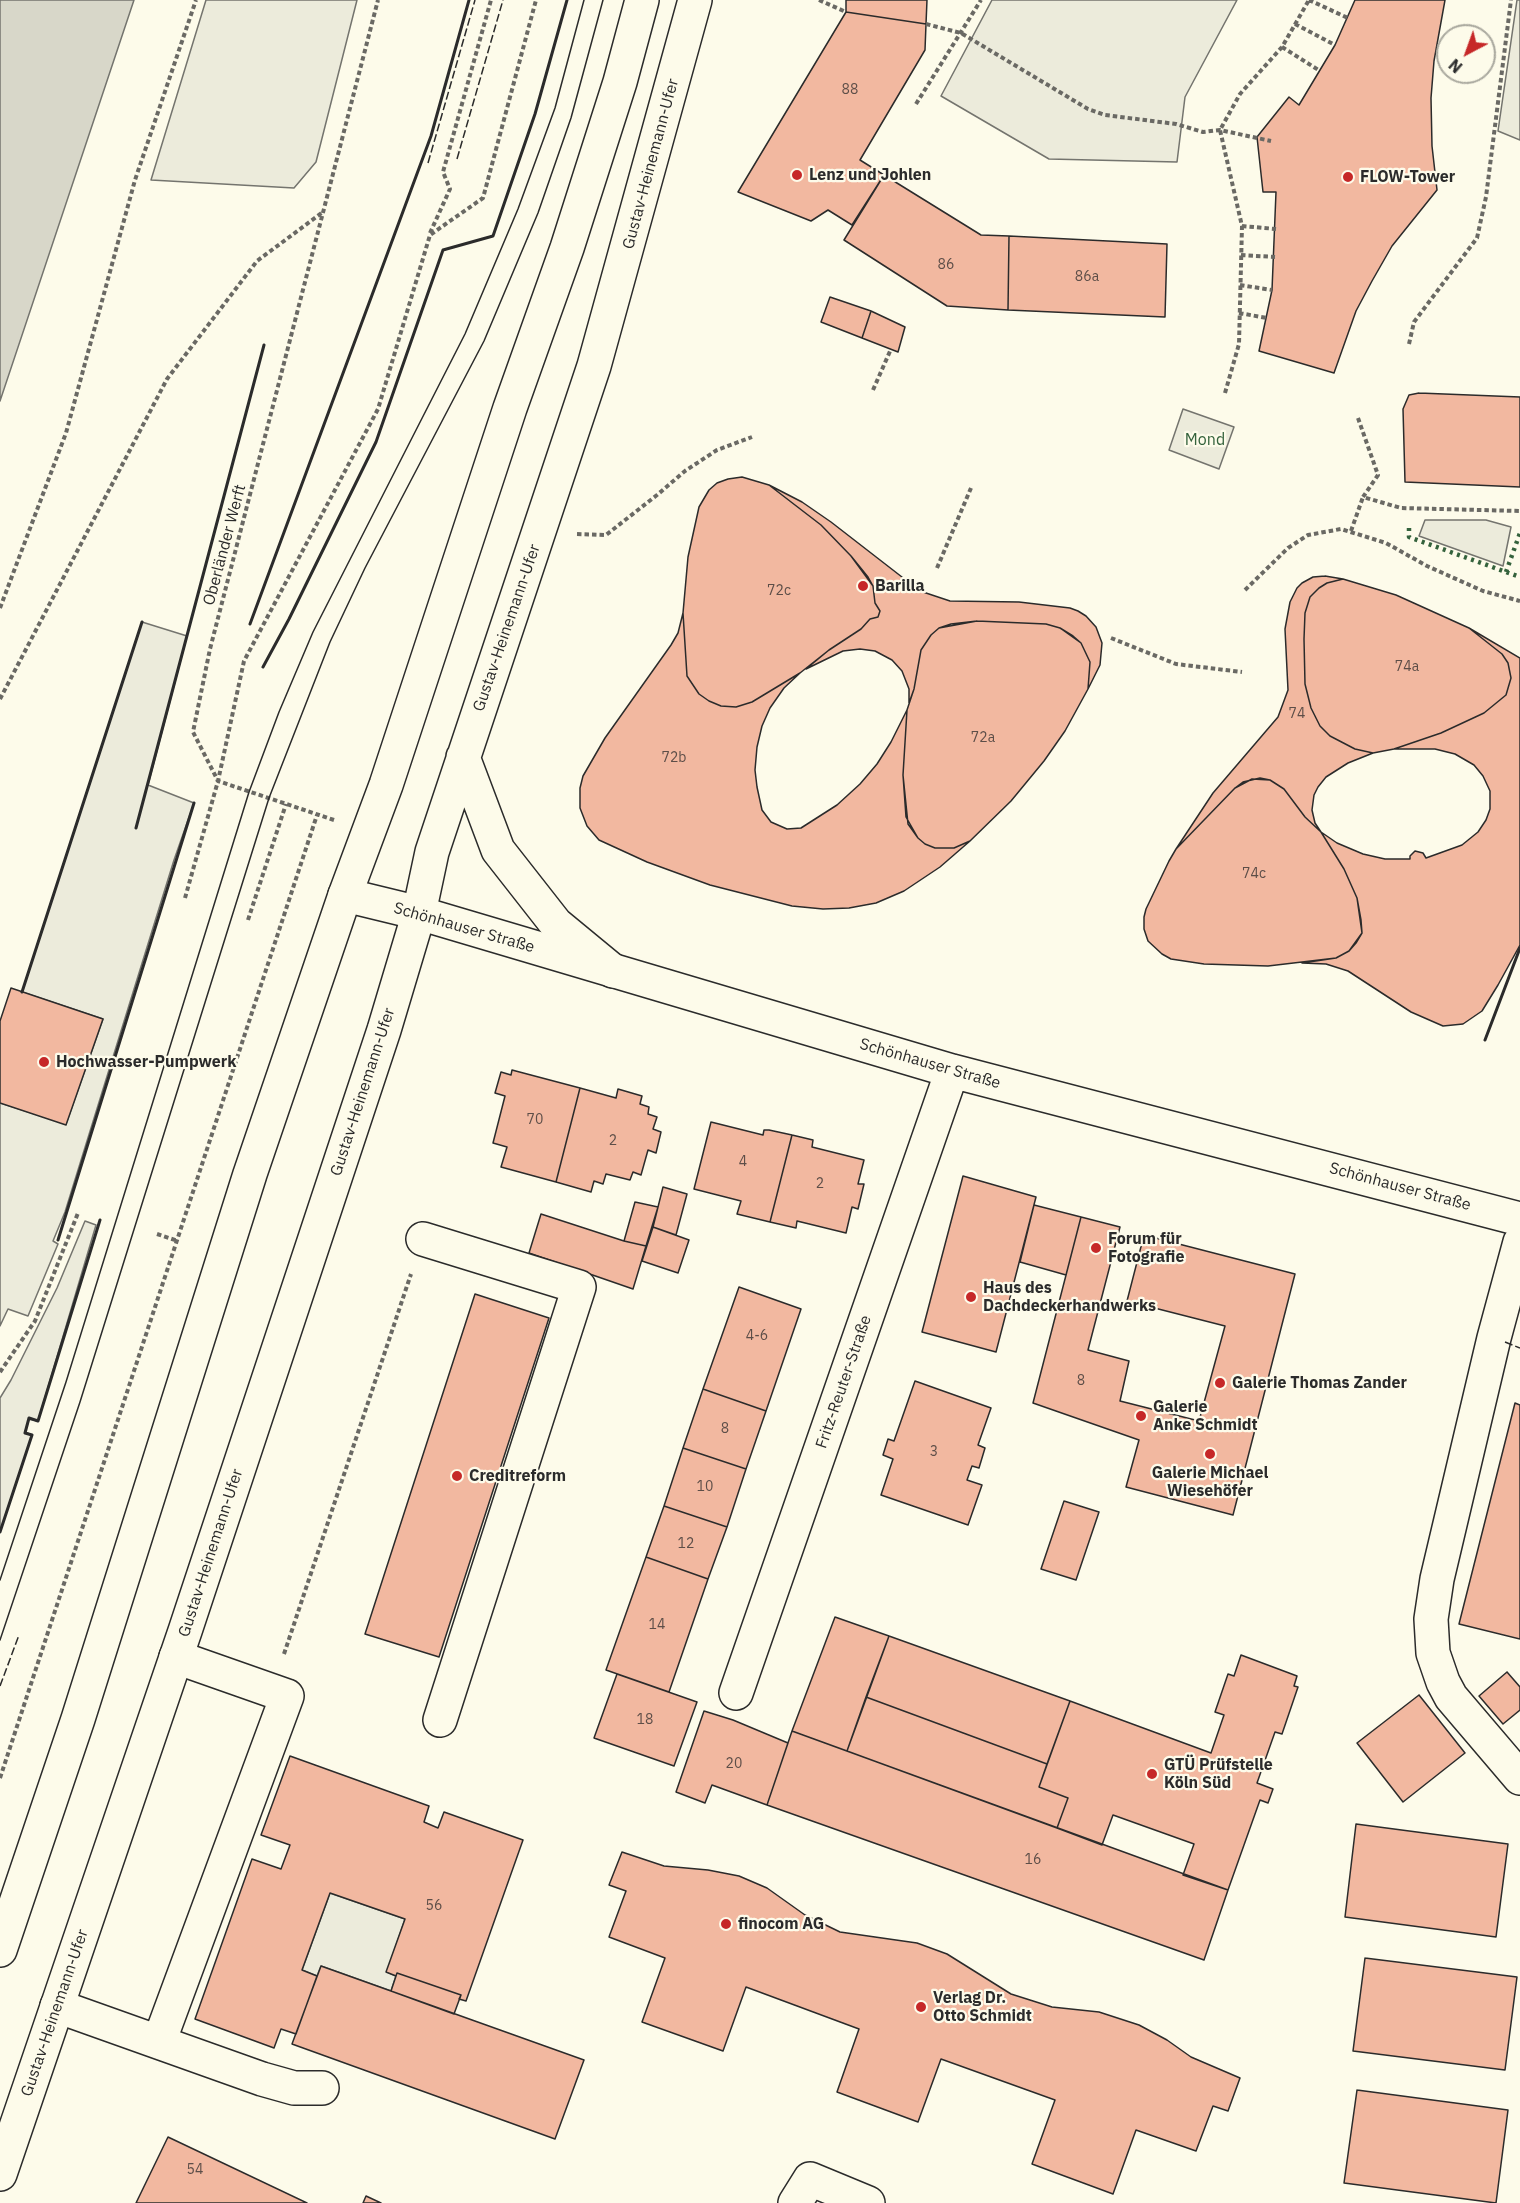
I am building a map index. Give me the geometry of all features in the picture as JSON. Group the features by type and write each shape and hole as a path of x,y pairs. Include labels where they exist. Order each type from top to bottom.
{"main road":[{"path":"0,1950 78,1719 250,1174 345,894 386,785 506,419 567,248 620,82 642,0"},
{"name":"Gustav-Heinemann-Ufer","path":"0,2174 176,1657 384,1030 419,913 432,852 594,366 695,0"},
{"path":"463,757 498,850 556,924 613,971"},
{"name":"Schönhauser Straße","path":"345,894 419,913 952,1071 1520,1219"},
{"name":"Fritz-Reuter-Straße","path":"736,1693 952,1071"},
{"path":"423,1239 579,1287 440,1720"},
{"path":"1520,1242 1494,1338 1447,1533 1431,1619 1433,1653 1443,1683 1451,1697 1520,1779"},
{"path":"159,2042 287,1696 176,1657"},
{"path":"57,2006 262,2079 294,2088 322,2088"},
{"path":"795,2203 810,2179 868,2203"}],"path":[{"path":"0,608 66,433 135,180 196,0"},
{"name":"Oberländer Werft","path":"218,781 193,732 210,649 378,0"},
{"path":"185,898 218,781 244,661 378,409 430,235 450,189 443,172 491,0"},
{"path":"430,235 483,198 536,0"},
{"path":"819,0 846,12"},
{"path":"916,104 981,0"},
{"path":"1225,393 1239,344 1242,226 1220,130 1240,94 1282,47 1309,0 1348,18"},
{"path":"1409,344 1414,322 1477,238 1486,197 1511,0"},
{"path":"926,24 961,33 1105,115 1176,124 1203,132 1220,130 1271,141"},
{"path":"1295,24 1335,45"},
{"path":"1282,47 1320,71"},
{"path":"0,699 167,379 257,261 324,211"},
{"path":"1242,226 1276,229"},
{"path":"1241,255 1275,257"},
{"path":"1240,285 1272,290"},
{"path":"1239,313 1267,318"},
{"path":"873,390 891,349"},
{"path":"1351,531 1363,497 1378,475 1358,418"},
{"path":"538,534 606,535 685,471 717,450 752,437"},
{"path":"937,568 970,488"},
{"path":"1363,497 1401,508 1520,512"},
{"path":"1245,590 1288,548 1308,535 1333,529 1351,531 1386,543 1427,566 1483,591 1520,601"},
{"path":"1111,638 1176,664 1242,672"},
{"path":"0,1778 317,815 218,781"},
{"path":"248,920 286,804"},
{"path":"0,1372 35,1321 78,1213"},
{"path":"157,1234 178,1241"},
{"path":"281,1664 423,1239"}],"green space":[{"path":"206,0 357,0 316,162 294,188 151,180"},
{"path":"992,0 1237,0 1185,97 1177,162 1049,159 941,96"},
{"path":"1517,0 1520,0 1520,140 1498,131"},
{"name":"Mond","path":"1183,409 1234,427 1219,469 1169,450"},
{"path":"1425,520 1486,520 1511,527 1503,566 1419,536"},
{"path":"142,622 187,636 148,785 194,803 174,860 65,1212 53,1241 58,1244 28,1316 8,1309 0,1326 0,1103 66,1124 103,1019 22,992"},
{"path":"85,1221 96,1225 38,1421 29,1419 25,1432 32,1435 0,1532 0,1398 57,1288"},
{"path":"330,1893 405,1919 387,1972 396,1976 391,1991 321,1966 317,1976 302,1970"}],"shaded area":[{"path":"0,0 134,0 0,401"}],"building":[{"path":"846,0 927,0 926,24 846,12"},
{"name":"FLOW-Tower","path":"1355,0 1445,0 1441,24 1436,24 1431,98 1432,146 1437,190 1392,246 1372,281 1356,311 1334,373 1259,351 1272,290 1276,192 1263,192 1257,137 1289,97 1299,105 1335,45"},
{"path":"846,12 926,24 925,50 860,160 884,175 852,225 828,210 811,221 738,192"},
{"path":"884,175 981,235 1009,236 1008,310 947,306 844,240"},
{"path":"1009,236 1167,244 1165,317 1008,310"},
{"path":"830,297 871,311 862,338 821,322"},
{"path":"871,311 905,327 898,352 862,338"},
{"path":"1419,393 1520,397 1520,487 1405,482 1403,409 1409,395"},
{"path":"742,477 769,485 821,525 868,577 873,586 875,603 880,611 878,617 870,619 861,629 800,673 752,702 736,707 721,706 709,701 699,694 687,676 683,613 688,557 699,507 709,490 717,483"},
{"path":"769,485 802,502 831,522 920,591 950,601 1019,602 1070,608 1086,616 1096,627 1102,643 1100,665 1088,689 1090,662 1081,643 1060,628 1046,624 977,621 939,628 921,650 909,703 909,689 902,671 892,660 875,651 860,649 843,651 806,669 829,650 861,629 870,619 878,617 880,611 875,603 873,586 851,556 821,525"},
{"path":"1313,577 1343,579 1327,583 1319,588 1310,597 1305,613 1305,684 1311,708 1320,726 1330,736 1355,749 1373,753 1348,763 1326,777 1318,787 1314,795 1312,810 1315,823 1321,832 1305,817 1284,789 1270,780 1252,779 1235,788 1176,849 1213,793 1278,717 1288,690 1285,629 1290,602 1302,583"},
{"path":"1343,579 1396,595 1469,628 1502,654 1508,663 1511,678 1506,695 1484,713 1441,733 1394,749 1373,753 1355,749 1330,736 1320,726 1311,708 1305,684 1305,613 1310,597 1319,588 1327,583"},
{"path":"683,613 687,676 699,694 709,701 721,706 736,707 752,702 800,673 784,688 770,708 762,726 757,747 755,770 757,787 762,810 771,822 787,829 801,828 837,805 877,764 907,710 903,775 908,824 918,838 935,848 954,848 970,841 940,867 904,891 876,903 849,908 823,909 792,906 710,885 647,862 599,840 587,826 580,808 580,788 583,776 605,738 671,645 678,633"},
{"path":"977,621 1046,624 1060,628 1081,643 1090,662 1088,689 1065,731 1011,801 970,841 954,848 935,848 918,838 906,817 903,775 907,710 914,689 921,650 931,635 939,628 951,624"},
{"path":"1469,628 1520,658 1520,945 1482,1011 1463,1024 1443,1026 1411,1012 1348,971 1326,964 1302,963 1336,958 1349,951 1362,933 1357,898 1344,869 1321,832 1337,843 1363,854 1385,859 1410,859 1415,851 1423,853 1426,858 1462,845 1478,832 1486,820 1490,809 1490,791 1483,776 1474,765 1455,754 1435,749 1394,749 1441,733 1484,713 1506,695 1511,678 1508,663 1502,654"},
{"path":"1260,778 1270,780 1284,789 1305,817 1321,832 1344,869 1357,898 1362,933 1349,951 1336,958 1268,966 1204,964 1171,959 1148,941 1144,929 1146,909 1169,861 1176,849 1235,788 1243,782"},
{"name":"Hochwasser-Pumpwerk","path":"11,988 103,1019 66,1125 0,1103 0,1021"},
{"path":"512,1070 580,1088 556,1182 501,1167 507,1147 493,1143 505,1096 495,1093 501,1072 511,1075"},
{"path":"580,1088 616,1098 618,1089 642,1096 640,1104 649,1107 648,1114 657,1117 653,1129 661,1132 656,1153 648,1150 641,1175 633,1172 630,1180 606,1174 603,1184 594,1181 591,1192 556,1182"},
{"path":"711,1122 763,1135 764,1130 769,1130 792,1135 770,1222 737,1214 741,1201 694,1189"},
{"path":"792,1135 813,1140 812,1147 864,1160 858,1184 864,1184 858,1209 852,1207 846,1233 797,1221 796,1228 770,1222"},
{"name":"Haus des Dachdeckerhandwerks","path":"963,1176 1036,1197 996,1352 922,1332"},
{"path":"663,1187 687,1194 676,1235 653,1227"},
{"path":"635,1202 658,1207 646,1246 624,1241"},
{"path":"1034,1205 1081,1217 1066,1275 1020,1262"},
{"path":"541,1214 646,1246 633,1289 529,1253"},
{"path":"1081,1217 1120,1227 1088,1350 1129,1361 1120,1401 1199,1421 1225,1326 1127,1301 1144,1235 1295,1274 1233,1515 1126,1487 1139,1440 1033,1403"},
{"path":"653,1227 689,1240 678,1273 642,1261"},
{"path":"739,1287 801,1309 766,1411 703,1389"},
{"name":"Creditreform","path":"475,1294 549,1318 439,1657 365,1634"},
{"path":"915,1381 991,1408 978,1445 985,1448 979,1468 972,1466 967,1480 982,1485 968,1525 881,1495 893,1459 883,1455 888,1439 894,1441"},
{"path":"703,1389 766,1411 746,1469 683,1448"},
{"path":"1515,1403 1520,1405 1520,1639 1459,1624"},
{"path":"683,1448 746,1469 727,1527 664,1506"},
{"path":"1064,1501 1099,1512 1076,1580 1041,1569"},
{"path":"664,1506 727,1527 708,1579 646,1557"},
{"path":"646,1557 708,1579 669,1692 606,1670"},
{"path":"835,1617 889,1636 847,1751 792,1731"},
{"path":"889,1636 1070,1701 1047,1764 866,1697"},
{"name":"GTÜ Prüfstelle Köln Süd","path":"1241,1655 1297,1676 1294,1686 1298,1687 1282,1734 1275,1732 1257,1783 1273,1789 1268,1803 1260,1800 1228,1890 1183,1875 1194,1844 1113,1815 1102,1845 1057,1828 1068,1798 1039,1787 1070,1701 1211,1753 1224,1715 1215,1712 1228,1674 1234,1676"},
{"path":"1507,1672 1520,1687 1520,1710 1503,1724 1479,1696"},
{"path":"617,1674 697,1702 674,1766 594,1738"},
{"path":"1419,1695 1465,1753 1403,1802 1357,1743"},
{"path":"866,1697 1047,1764 1039,1787 1068,1798 1057,1828 847,1751"},
{"path":"704,1711 733,1720 788,1743 767,1805 712,1785 705,1803 676,1792"},
{"path":"792,1731 1228,1890 1204,1960 767,1805"},
{"path":"290,1756 429,1806 424,1822 438,1828 444,1812 523,1840 466,2001 459,1999 461,1995 397,1973 396,1976 386,1972 405,1919 330,1893 302,1970 317,1976 296,2034 281,2029 274,2048 195,2019 252,1859 281,1869 290,1845 261,1835"},
{"path":"1356,1824 1508,1844 1496,1937 1345,1917"},
{"path":"622,1852 664,1866 708,1870 739,1876 767,1888 805,1915 840,1932 917,1943 947,1954 1011,1994 1052,2007 1099,2012 1139,2025 1167,2040 1191,2057 1240,2078 1228,2111 1213,2106 1196,2151 1136,2130 1113,2194 1032,2164 1055,2100 941,2059 918,2122 837,2092 859,2029 746,1987 723,2051 642,2022 665,1958 609,1937 626,1891 609,1885"},
{"path":"1365,1958 1517,1977 1505,2070 1353,2051"},
{"path":"321,1966 584,2060 555,2139 292,2044"},
{"path":"397,1973 461,1995 454,2014 391,1991"},
{"path":"1357,2090 1508,2110 1496,2203 1344,2183"},
{"path":"168,2137 307,2203 136,2203"},
{"path":"366,2196 381,2203 363,2203"}],"tram line":[{"path":"0,1580 66,1382 249,792 279,712 313,632 465,334 518,209 555,108 584,0"},
{"path":"0,1640 80,1402 269,798 330,642 365,568 484,341 538,213 571,118 603,0"}],"hedge":[{"path":"1409,528 1409,537 1520,577"},
{"path":"1506,572 1520,533"}],"fence":[{"path":"428,163 475,0"},
{"path":"457,159 503,0"},
{"path":"1505,1342 1520,1348"},
{"path":"0,1686 19,1635"}],"wall":[{"path":"250,624 431,136 469,0"},
{"path":"263,667 376,442 443,250 493,236 535,114 567,0"},
{"path":"136,828 264,345"},
{"path":"22,992 142,622"},
{"path":"58,1240 194,803"},
{"path":"1485,1040 1520,948"},
{"path":"0,1532 32,1435 25,1433 29,1418 38,1421 100,1220"}],"place":[{"name":"Lenz und Johlen","path":"797,175"},
{"name":"FLOW-Tower","path":"1348,177"},
{"name":"Barilla","path":"863,586"},
{"name":"Hochwasser-Pumpwerk","path":"44,1062"},
{"name":"Forum für Fotografie","path":"1096,1248"},
{"name":"Haus des Dachdeckerhandwerks","path":"971,1297"},
{"name":"Galerie Thomas Zander","path":"1220,1383"},
{"name":"Galerie Anke Schmidt","path":"1141,1416"},
{"name":"Galerie Michael Wiesehöfer","path":"1210,1454"},
{"name":"Creditreform","path":"457,1476"},
{"name":"GTÜ Prüfstelle Köln Süd","path":"1152,1774"},
{"name":"finocom AG","path":"726,1924"},
{"name":"Verlag Dr. Otto Schmidt","path":"921,2007"}]}
